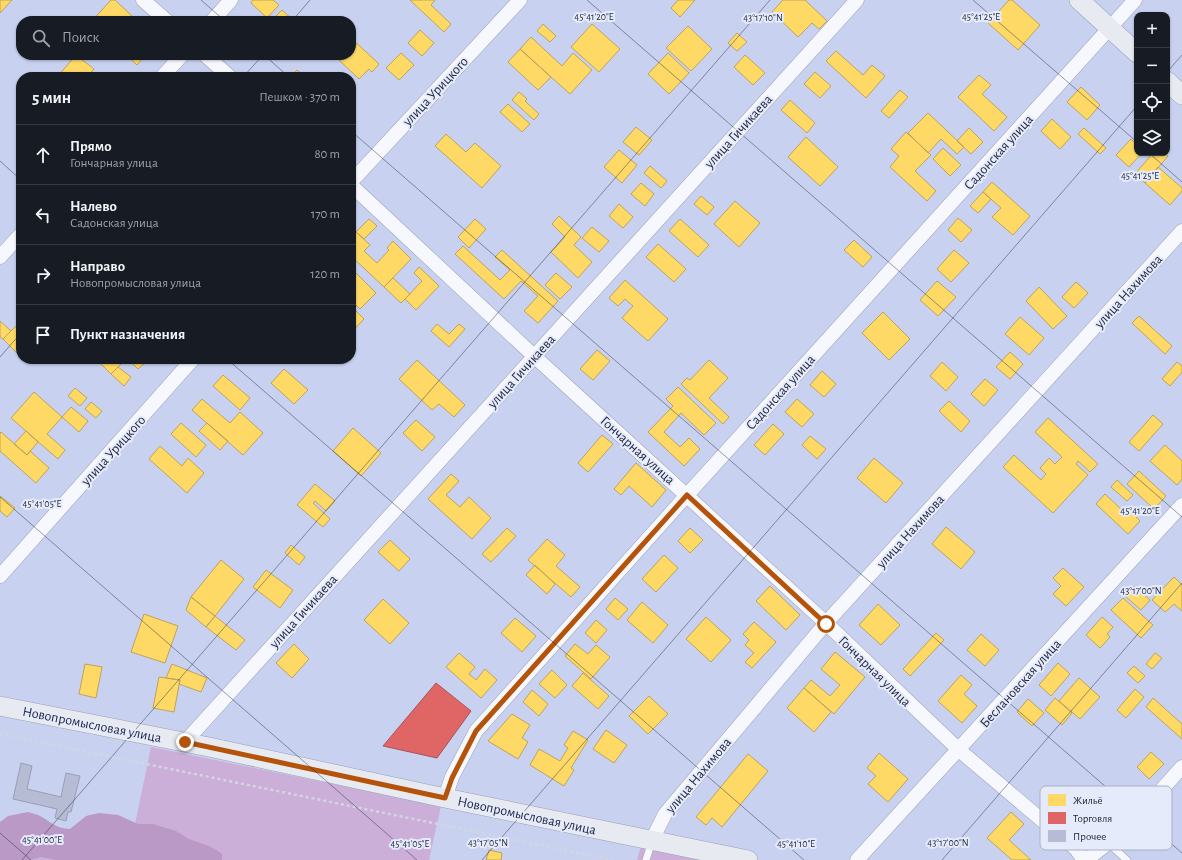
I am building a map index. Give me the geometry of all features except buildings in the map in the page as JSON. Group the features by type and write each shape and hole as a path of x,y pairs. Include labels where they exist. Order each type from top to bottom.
{"main road":[{"path":"1079,0 1134,50"},
{"path":"1170,84 1182,95"},
{"name":"Новопромысловая улица","path":"0,706 185,742 445,798 748,860"}],"street":[{"path":"143,0 161,16"},
{"path":"217,16 231,0"},
{"name":"улица Урицкого","path":"356,179 520,0"},
{"name":"улица Гичикаева","path":"185,742 857,0"},
{"name":"Садонская улица","path":"445,798 452,778 476,731 687,495 1136,0"},
{"path":"167,72 177,60"},
{"path":"211,60 224,72"},
{"name":"Гончарная улица","path":"356,189 534,356 826,624 959,750 1040,819"},
{"name":"улица Нахимова","path":"652,840 665,814 826,624 1182,231"},
{"path":"0,257 16,239"},
{"name":"улица Урицкого","path":"0,576 190,364"},
{"name":"Беслановская улица","path":"857,860 1182,505"},
{"path":"1165,786 1182,768"},
{"name":"Гончарная улица","path":"1077,850 1085,860"},
{"path":"1085,860 1099,850"}],"lane":[{"path":"646,860 652,840"},
{"path":"1116,850 1127,860"}],"path":[{"path":"0,734 613,860"}],"shaded area":[{"path":"151,747 441,806 429,860 0,860 0,827 129,853"},
{"path":"28,812 38,815 65,829 70,829 86,816 99,813 118,815 138,824 153,824 176,831 189,839 218,851 222,854 222,860 56,860 41,857 30,860 0,860 0,822 8,816"},
{"path":"641,846 707,860 637,860"}],"route":[{"path":"185,742 445,798 452,778 476,731 687,495 826,624"}]}
